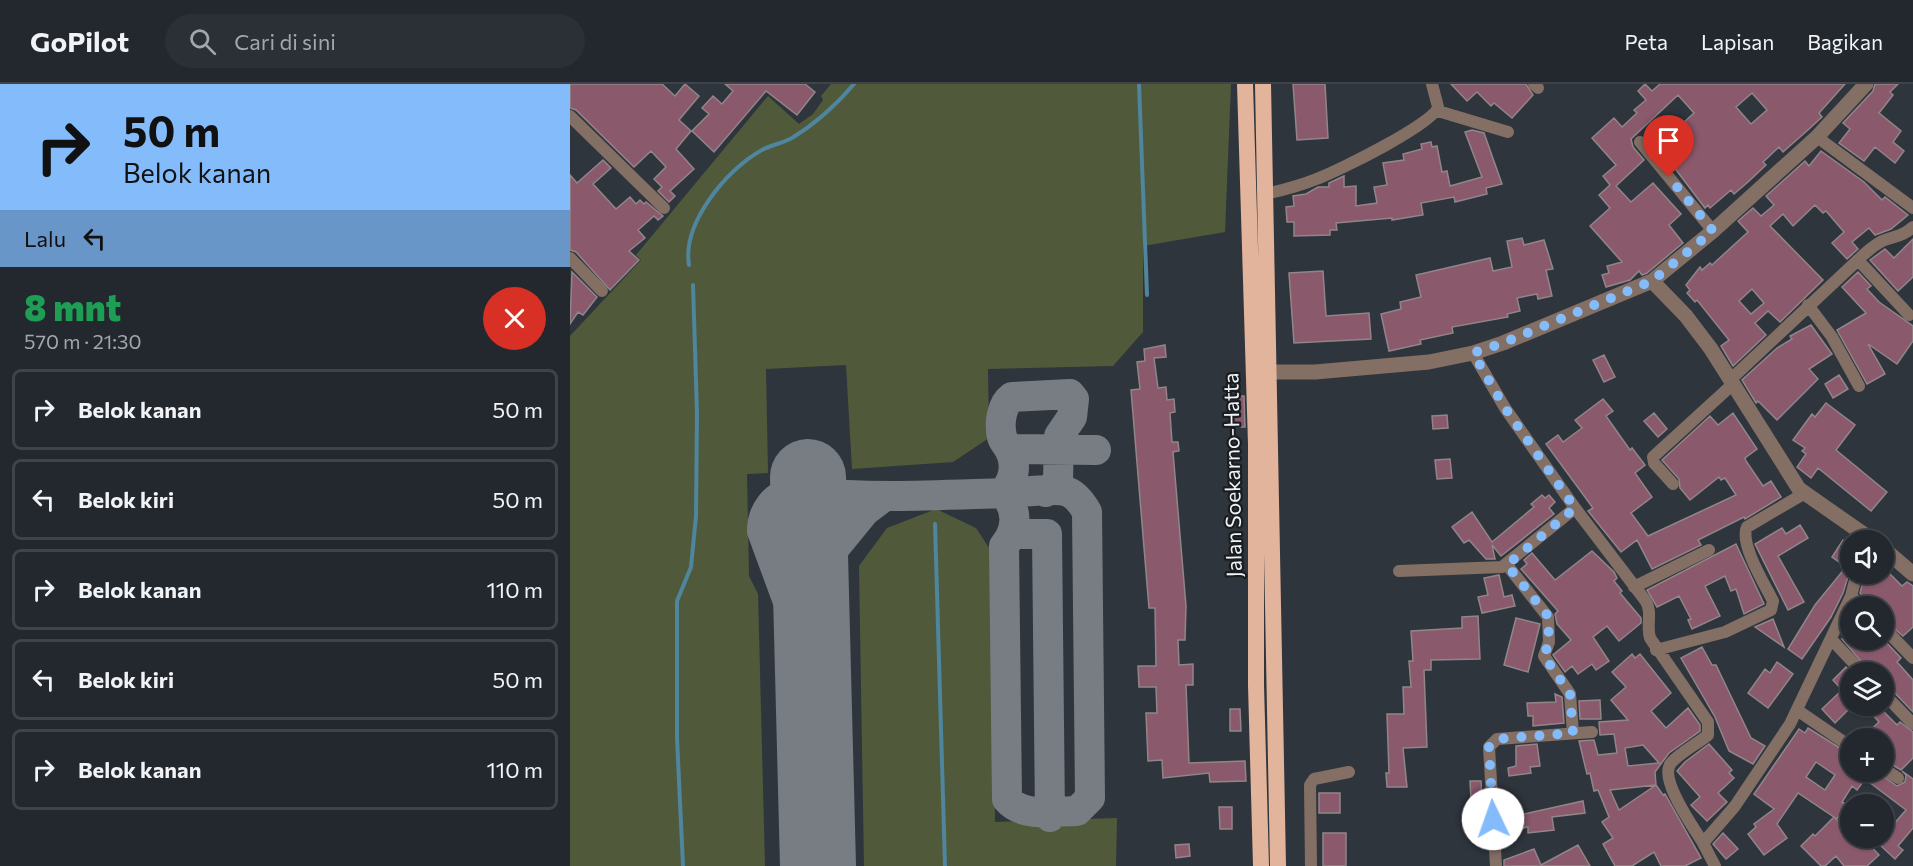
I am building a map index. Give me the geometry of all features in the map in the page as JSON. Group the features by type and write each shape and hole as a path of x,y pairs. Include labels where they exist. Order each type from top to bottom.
{"highway":[{"name":"Jalan Soekarno-Hatta","path":"1245,84 1262,372 1278,866"},
{"name":"Jalan Soekarno-Hatta","path":"1261,866 1257,696 1265,194 1263,84"}],"street":[{"path":"1432,84 1438,111"},
{"path":"1262,372 1315,372 1429,362 1473,353 1503,343 1652,281 1713,231 1817,136 1858,87"},
{"path":"1265,194 1290,189 1342,168 1398,138 1438,111"},
{"path":"1438,111 1508,132"},
{"path":"570,116 664,208"},
{"path":"1817,136 1913,208"},
{"path":"1640,142 1713,231"},
{"path":"1673,484 1654,463 1653,457 1808,305 1858,260 1884,240 1904,236 1913,227"},
{"path":"570,258 602,291"},
{"path":"1858,260 1909,315"},
{"path":"1652,281 1686,316 1711,349 1789,477 1805,493 1857,530"},
{"path":"1808,305 1832,337 1859,386"},
{"path":"1473,353 1505,408 1575,508 1650,607 1647,630 1656,650 1710,727 1708,735 1671,764 1668,772 1672,790 1715,866"},
{"path":"1656,650 1725,632 1771,610 1773,602 1746,544 1745,532 1748,527 1805,493"},
{"path":"1399,571 1507,565 1575,508"},
{"path":"1634,587 1709,550"},
{"path":"1894,558 1913,574"},
{"path":"1507,565 1548,616 1549,642 1544,656 1570,694 1573,733"},
{"path":"1851,596 1854,584"},
{"path":"1703,843 1735,806 1797,710 1840,620"},
{"path":"1894,638 1913,658"},
{"path":"1831,639 1853,662"},
{"path":"1894,704 1913,724"},
{"path":"1797,710 1840,739"},
{"path":"1496,866 1489,747 1492,742 1497,739 1592,732"},
{"path":"1311,866 1310,785 1314,779 1349,772"},
{"path":"1894,775 1898,778"}],"green space":[{"path":"831,84 1231,84 1225,232 1143,246 1143,332 1113,366 988,369 989,438 953,462 852,469 846,365 766,369 768,473 747,474 749,576 758,594 765,866 570,866 570,336 641,260 636,255 768,96 799,124 813,114 823,100 821,96"},
{"path":"936,509 976,528 991,551 995,822 1117,818 1116,866 864,866 859,566 887,528"}],"building":[{"path":"570,84 662,84 675,96 685,84 699,96 679,120 691,131 676,149 694,169 670,191 675,196 669,202 658,191 662,187 654,179 666,167 651,151 634,167 576,110 570,108"},
{"path":"725,84 805,84 815,92 797,115 766,91 714,152 692,131 709,114 702,108 713,96 722,104 733,91"},
{"path":"1293,84 1325,84 1328,138 1297,140"},
{"path":"1451,84 1526,84 1533,95 1512,118 1494,103 1491,106 1477,92 1467,101"},
{"path":"1645,84 1652,91 1660,84 1845,84 1819,113 1822,117 1809,129 1783,152 1779,147 1763,162 1766,165 1748,182 1734,194 1731,190 1710,208 1708,205 1705,208 1673,166 1683,158 1679,153 1685,147 1672,133 1694,113 1678,95 1631,139 1633,147 1644,160 1616,186 1631,202 1653,183 1681,214 1669,225 1683,243 1647,273 1642,275 1639,271 1630,280 1606,287 1602,275 1609,273 1607,266 1622,262 1590,226 1610,208 1599,195 1610,185 1603,176 1616,165 1592,138 1614,118 1622,127 1637,113 1634,110 1646,100 1638,91","holes":["1752,93 1767,110 1751,124 1736,107"]},
{"path":"1875,84 1898,84 1890,92 1893,95 1879,113 1901,131 1893,142 1904,151 1895,163 1875,147 1864,161 1839,143 1850,129 1843,123 1873,91"},
{"path":"1472,130 1484,133 1502,184 1486,188 1487,194 1455,202 1454,197 1421,203 1423,215 1392,220 1392,218 1336,223 1337,230 1330,230 1330,235 1294,236 1294,222 1287,222 1286,207 1294,206 1293,196 1306,194 1318,187 1329,187 1329,183 1344,176 1344,187 1356,186 1356,206 1377,203 1374,187 1387,185 1383,163 1404,160 1403,154 1422,149 1421,144 1431,142 1432,147 1437,146 1442,172 1447,171 1450,186 1482,177 1465,132"},
{"path":"1821,151 1864,182 1882,200 1885,197 1908,215 1891,229 1875,235 1869,228 1852,242 1858,249 1847,259 1832,243 1844,232 1826,211 1823,213 1815,205 1793,226 1783,214 1770,226 1823,280 1780,322 1768,311 1755,323 1766,335 1733,366 1721,346 1729,340 1697,300 1695,302 1687,293 1690,290 1686,285 1700,267 1702,270 1710,263 1712,265 1748,232 1738,221 1753,208 1761,216 1774,205 1766,196 1805,161 1809,166","holes":["1752,289 1764,303 1751,314 1739,301"]},
{"path":"603,160 611,168 593,184 616,209 630,197 636,204 640,200 644,204 646,202 663,216 658,220 654,216 638,230 645,238 629,251 639,260 610,290 576,252 570,250 570,175 577,183"},
{"path":"1522,238 1524,245 1544,240 1553,269 1546,270 1552,296 1538,299 1537,294 1517,298 1520,311 1507,314 1508,317 1452,327 1453,333 1420,340 1421,344 1389,351 1381,314 1401,309 1400,302 1421,297 1416,275 1490,258 1493,271 1512,267 1507,241"},
{"path":"1913,239 1913,277 1898,291 1870,260 1885,249 1894,258"},
{"path":"1323,271 1326,316 1369,313 1371,339 1294,343 1289,273"},
{"path":"572,272 597,297 583,315 578,312 570,324"},
{"path":"1858,272 1871,286 1867,289 1879,302 1913,326 1913,341 1897,364 1868,344 1885,374 1867,384 1837,330 1866,313 1842,287"},
{"path":"1811,325 1832,354 1809,369 1818,379 1777,420 1758,401 1756,403 1742,380 1777,348 1792,339 1790,336"},
{"path":"1165,345 1166,357 1154,358 1158,388 1166,387 1167,400 1174,399 1175,412 1170,413 1172,442 1178,442 1179,451 1173,452 1186,606 1185,640 1178,640 1179,665 1193,664 1193,685 1186,685 1189,763 1245,761 1246,781 1210,782 1209,773 1163,778 1162,760 1148,761 1146,713 1157,713 1156,687 1139,687 1138,666 1156,666 1155,608 1149,608 1131,390 1140,389 1137,362 1145,361 1144,349"},
{"path":"1604,355 1615,377 1604,382 1593,360"},
{"path":"1839,375 1848,389 1833,398 1825,384"},
{"path":"1230,396 1244,396 1245,427 1231,427"},
{"path":"1603,399 1613,411 1606,416 1630,450 1632,448 1645,465 1635,473 1652,497 1631,513 1648,536 1736,495 1725,478 1721,480 1719,477 1690,500 1680,488 1679,479 1662,460 1710,416 1718,425 1733,413 1757,449 1745,458 1746,461 1763,486 1771,481 1781,497 1745,519 1744,517 1698,540 1701,545 1652,569 1637,540 1621,552 1588,511 1593,508 1546,444 1558,435 1563,442 1582,428 1575,420"},
{"path":"1826,403 1855,425 1836,450 1887,492 1871,511 1818,468 1811,478 1797,467 1806,454 1802,451 1805,448 1793,440 1812,414 1815,417"},
{"path":"1654,413 1667,429 1658,437 1644,421"},
{"path":"1447,415 1448,428 1433,429 1432,416"},
{"path":"1450,459 1452,478 1437,479 1435,460"},
{"path":"1542,495 1545,498 1549,495 1555,502 1549,508 1554,514 1501,556 1492,545 1495,559 1486,559 1469,540 1464,543 1452,527 1472,512 1492,542 1534,507 1531,504"},
{"path":"1800,525 1808,538 1778,556 1804,602 1788,610 1755,544 1782,528 1786,534"},
{"path":"1736,544 1764,604 1744,614 1736,589 1731,591 1725,576 1705,586 1720,616 1692,629 1688,620 1691,619 1679,596 1657,607 1647,590"},
{"path":"1840,545 1840,563 1832,557"},
{"path":"1592,551 1614,572 1617,578 1614,581 1622,591 1620,593 1641,618 1641,623 1619,641 1607,626 1593,637 1609,661 1596,670 1592,664 1578,674 1572,666 1565,672 1553,655 1571,640 1557,624 1555,614 1558,611 1521,569 1527,564 1524,560 1532,553 1555,580"},
{"path":"1840,574 1840,584 1846,584 1843,593 1831,617 1802,659 1788,649 1815,605"},
{"path":"1499,575 1504,597 1512,595 1515,606 1482,613 1478,597 1488,595 1484,578"},
{"path":"1894,578 1902,586 1907,582 1913,586 1913,627 1903,636 1894,628 1894,596 1862,596 1860,593 1862,584 1894,584"},
{"path":"1478,616 1480,659 1431,660 1431,670 1424,670 1427,747 1403,748 1407,787 1387,787 1386,773 1389,773 1387,714 1404,714 1403,687 1411,687 1409,661 1413,661 1411,631 1462,628 1462,617"},
{"path":"1516,618 1540,624 1528,672 1504,665"},
{"path":"1773,619 1784,647 1755,627"},
{"path":"1702,647 1712,665 1716,665 1751,738 1765,746 1753,764 1729,751 1715,717 1681,658"},
{"path":"1851,650 1893,650 1901,658 1897,662 1913,680 1913,712 1894,692 1894,662 1862,662"},
{"path":"1632,654 1635,658 1640,654 1671,693 1651,711 1666,728 1688,708 1700,725 1700,731 1669,753 1655,772 1656,785 1663,795 1665,794 1701,858 1685,866 1661,866 1654,852 1632,866 1615,866 1603,844 1613,838 1602,822 1609,817 1598,790 1594,791 1590,773 1587,774 1579,741 1594,740 1598,755 1617,753 1614,734 1600,735 1599,722 1628,720 1611,700 1626,687 1612,672","holes":["1643,745 1659,763 1628,766 1625,748","1656,785 1619,810 1610,790"]},
{"path":"1777,662 1793,674 1768,708 1748,693 1765,669 1770,673"},
{"path":"1840,673 1840,688 1833,680"},
{"path":"1840,692 1840,716 1842,716 1835,723 1822,709"},
{"path":"1555,694 1562,697 1564,723 1533,726 1533,716 1528,716 1527,703 1556,702"},
{"path":"1600,700 1601,719 1580,719 1579,701"},
{"path":"1230,709 1240,709 1241,731 1230,731"},
{"path":"1874,716 1888,716 1897,725 1900,722 1913,732 1913,758 1901,770 1894,766 1894,728 1872,728 1879,722"},
{"path":"1808,728 1840,748 1840,782 1863,782 1857,790 1852,786 1847,794 1840,794 1840,815 1837,819 1798,793 1777,824 1787,838 1764,855 1748,834 1756,827 1754,824 1774,809 1754,794 1799,729 1805,733","holes":["1816,762 1835,775 1825,790 1806,777"]},
{"path":"1537,744 1540,766 1530,767 1531,773 1509,776 1508,768 1516,766 1516,746"},
{"path":"1709,744 1732,770 1729,773 1734,778 1718,793 1727,802 1707,821 1691,805 1700,797 1677,771"},
{"path":"1902,771 1913,779 1913,828 1898,846 1903,850 1895,859 1883,848 1894,848 1894,824 1906,810 1894,801 1894,794 1885,794 1869,782 1891,782 1897,786 1905,782 1906,775"},
{"path":"1470,781 1481,781 1482,800 1471,800"},
{"path":"1319,793 1340,793 1340,813 1319,813"},
{"path":"1583,801 1585,813 1552,817 1554,830 1528,833 1528,827 1517,829 1515,816"},
{"path":"1219,807 1232,807 1232,829 1220,829"},
{"path":"1834,817 1840,823 1840,848 1872,848 1879,855 1867,866 1844,866 1836,856 1825,866 1821,866 1801,846 1813,834 1815,836"},
{"path":"1323,833 1346,833 1346,866 1323,866"},
{"path":"1723,833 1738,849 1726,859 1713,844"},
{"path":"1189,844 1190,856 1176,858 1175,845"},
{"path":"1578,845 1590,866 1504,866 1504,860 1534,849 1541,865"}],"waterway":[{"path":"689,265 689,249 693,232 700,215 722,184 749,159 766,148 792,138 809,126 854,84"},
{"path":"1139,84 1147,295"},
{"path":"683,866 677,738 677,601 691,567 696,516 697,413 693,285"},
{"path":"935,524 945,866"}],"taxiway":[{"path":"808,492 906,496 956,495 980,494 1005,493 1047,490 1055,490 1068,492 1079,500 1087,512 1090,798 1077,811 1030,811 1021,809 1007,799 1004,546 1012,533 1014,512 1008,499 1003,493 1010,483 1014,467 1012,455 1002,437 1001,426 1003,410 1012,397 1070,394 1074,399 1072,417 1059,436 1058,481 1046,492"},
{"path":"1009,449 1096,450"},
{"path":"811,605 809,568 830,542 835,530 834,522 831,512 823,501 813,494 801,491 790,492 779,497 770,506 764,517 762,531 809,659 815,761"},
{"path":"829,555 865,511 885,496"},
{"path":"1012,534 1047,534 1050,817"}],"runway":[{"path":"808,477 818,866"}],"route":[{"path":"1493,819 1489,747 1492,742 1497,739 1573,733 1570,694 1544,656 1549,642 1548,616 1507,565 1575,508 1505,408 1473,353 1503,343 1652,281 1713,231 1669,177"}]}
